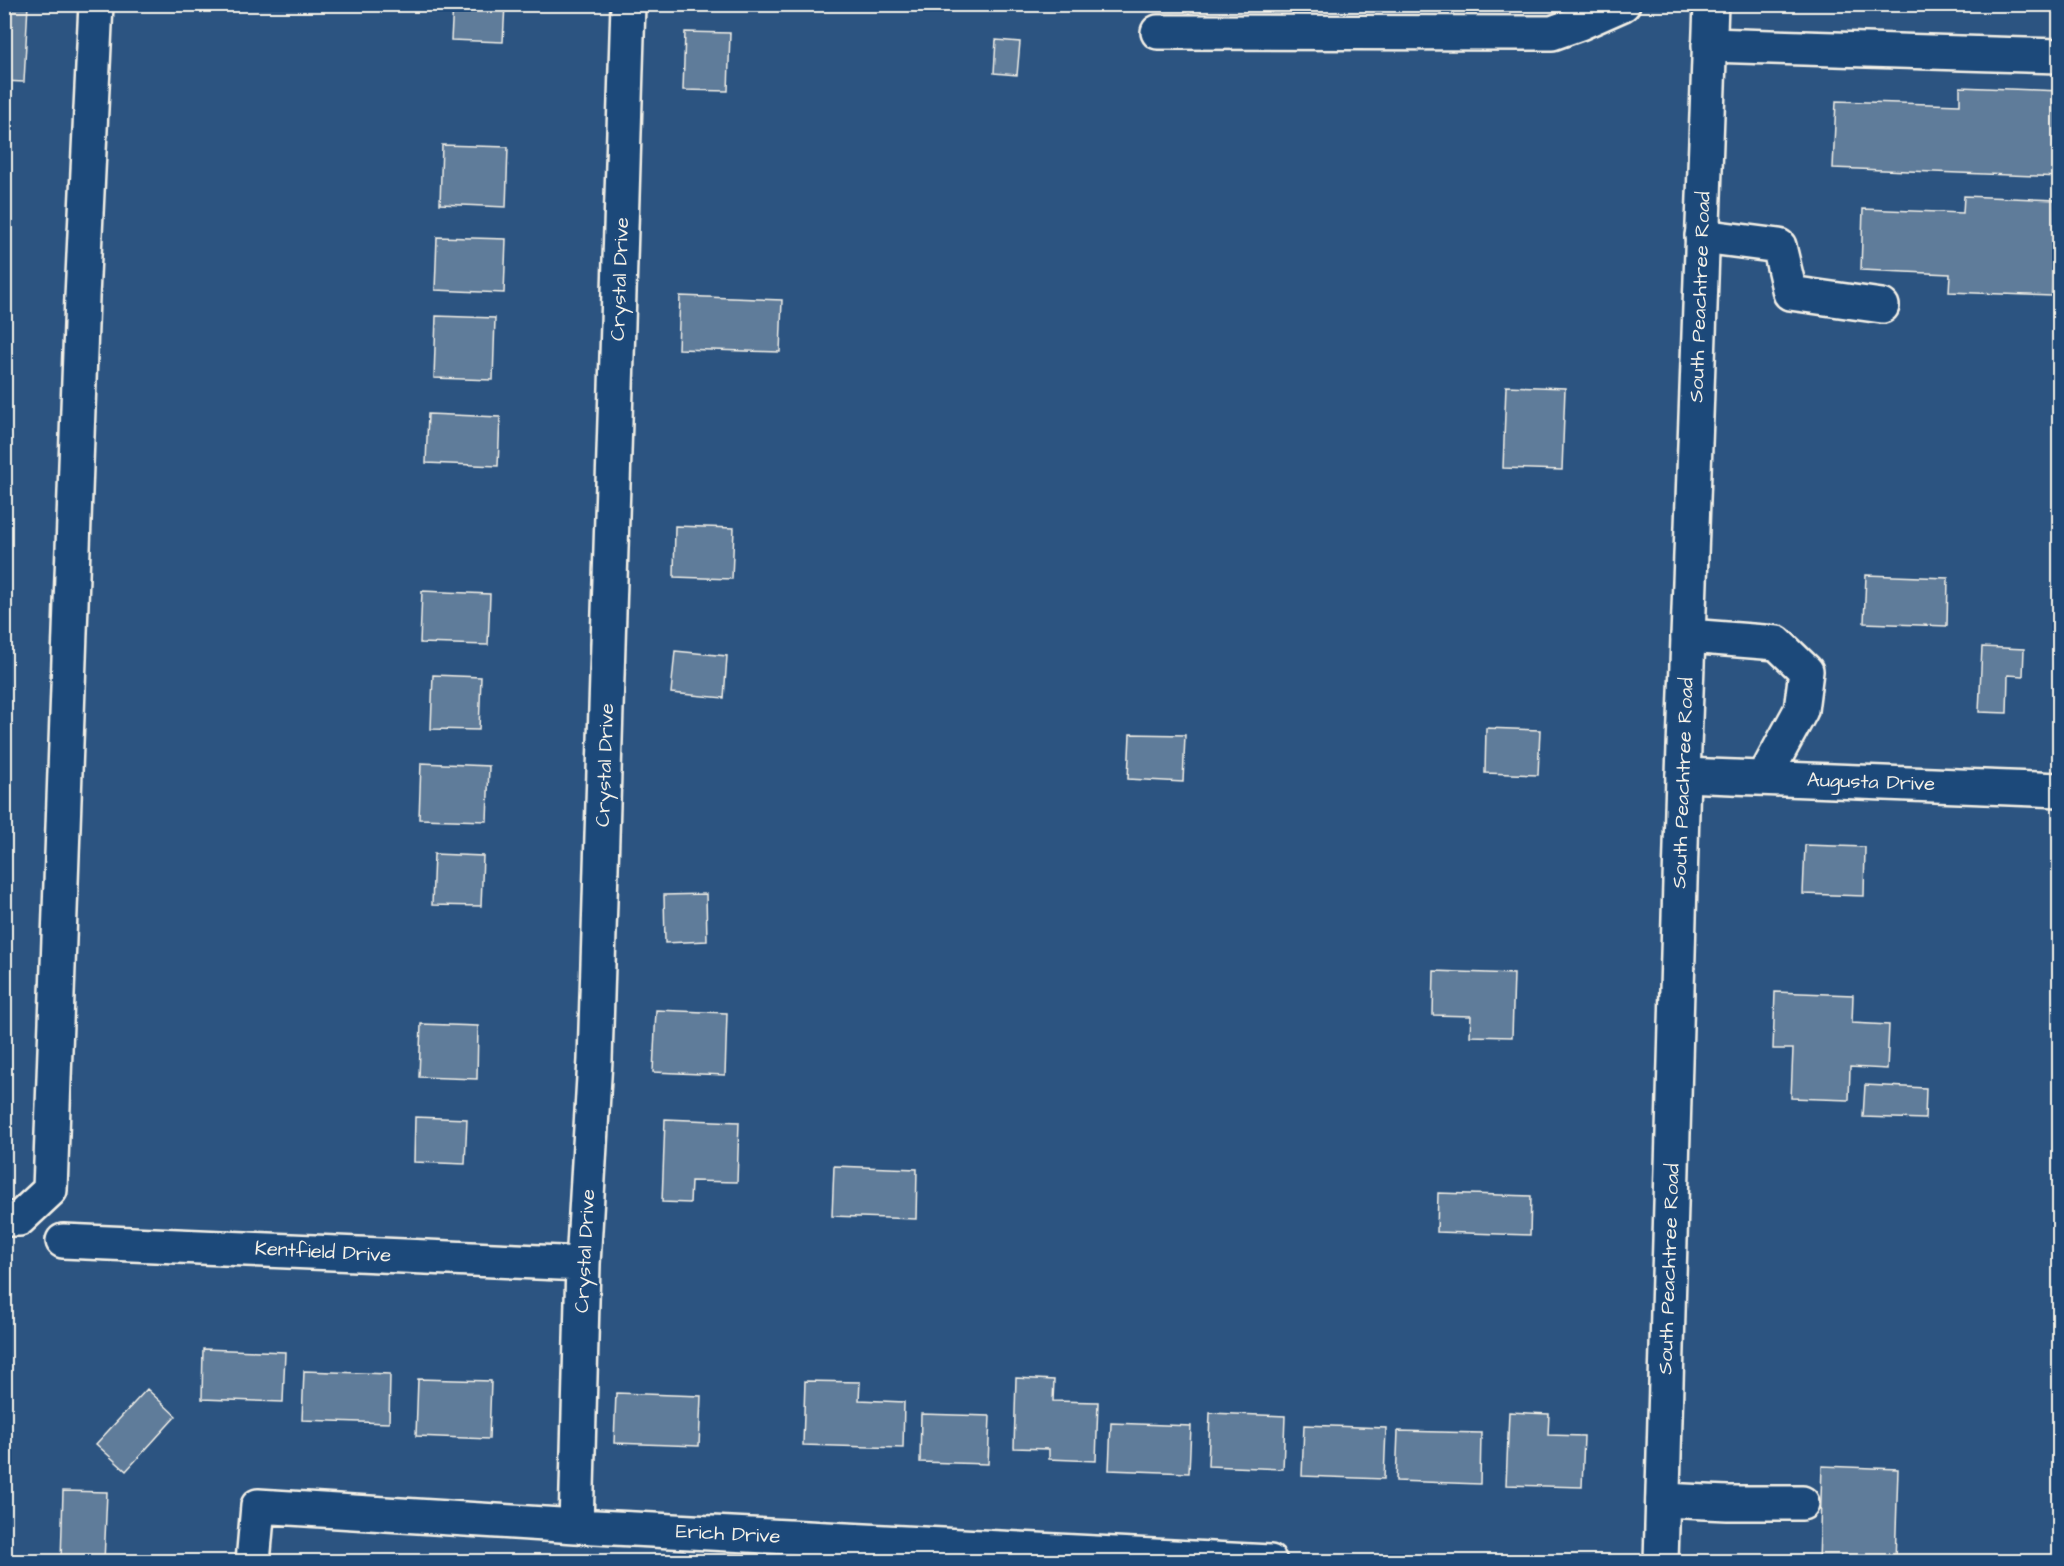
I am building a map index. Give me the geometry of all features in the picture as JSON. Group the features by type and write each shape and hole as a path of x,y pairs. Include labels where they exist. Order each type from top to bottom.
{"street":[{"path":"4,1219 19,1219 50,1190 82,297 96,4"},
{"name":"Crystal Drive","path":"576,1526 583,1264 595,1060 628,4"},
{"path":"1158,32 1552,33 1580,24 1623,4"},
{"name":"South Peachtree Road","path":"1661,1562 1683,775 1711,4"},
{"path":"1709,45 2060,56"},
{"path":"1702,236 1779,246 1790,293 1882,306"},
{"path":"1688,636 1777,643 1806,672 1801,710 1764,778"},
{"name":"Augusta Drive","path":"1683,775 2060,790"},
{"name":"Kentfield Drive","path":"63,1241 583,1264"},
{"path":"1663,1500 1802,1503"},
{"name":"Erich Drive","path":"253,1562 258,1506 576,1526 1270,1562"}],"building":[{"path":"4,4 28,4 24,82 4,81"},
{"path":"453,4 505,4 503,42 451,40"},
{"path":"685,32 730,33 728,91 683,90"},
{"path":"996,40 1020,42 1017,75 994,73"},
{"path":"1960,87 2060,91 2060,177 1833,168 1836,101 1960,105"},
{"path":"442,145 508,147 506,207 440,204"},
{"path":"1964,196 2056,200 2052,296 1949,292 1950,274 1861,270 1863,209 1963,213"},
{"path":"437,237 506,239 504,293 435,290"},
{"path":"680,296 782,300 780,352 678,349"},
{"path":"436,316 495,318 493,380 434,378"},
{"path":"1506,386 1565,388 1562,470 1503,468"},
{"path":"428,414 500,417 498,466 426,463"},
{"path":"675,526 734,528 732,579 674,577"},
{"path":"1866,575 1948,578 1947,626 1864,623"},
{"path":"422,591 490,594 488,645 420,643"},
{"path":"1982,647 2024,649 2023,676 2008,675 2007,713 1979,712"},
{"path":"675,651 727,656 724,698 671,693"},
{"path":"433,675 481,677 479,730 431,729"},
{"path":"1486,728 1540,730 1538,775 1485,773"},
{"path":"1130,734 1185,735 1183,782 1128,779"},
{"path":"421,763 489,766 487,821 419,819"},
{"path":"1805,845 1865,847 1864,896 1803,894"},
{"path":"434,854 483,856 481,906 432,905"},
{"path":"706,894 707,941 665,943 664,895"},
{"path":"1434,971 1514,974 1512,1037 1470,1036 1471,1016 1433,1015"},
{"path":"1775,992 1853,995 1852,1023 1889,1025 1887,1069 1850,1067 1849,1100 1791,1098 1793,1049 1773,1049"},
{"path":"656,1010 727,1013 725,1075 653,1072"},
{"path":"421,1024 478,1026 477,1079 419,1077"},
{"path":"1865,1085 1926,1088 1925,1119 1863,1117"},
{"path":"415,1117 467,1119 465,1164 414,1162"},
{"path":"665,1119 739,1122 737,1182 691,1181 690,1203 662,1202"},
{"path":"834,1166 917,1169 916,1219 832,1216"},
{"path":"1438,1193 1531,1196 1530,1235 1437,1232"},
{"path":"203,1349 285,1352 283,1402 202,1399"},
{"path":"304,1371 390,1374 389,1423 302,1420"},
{"path":"1016,1378 1054,1380 1053,1401 1098,1402 1096,1461 1049,1459 1049,1449 1014,1448"},
{"path":"418,1379 491,1381 489,1439 416,1436"},
{"path":"805,1381 860,1382 859,1400 904,1402 903,1448 803,1445"},
{"path":"147,1389 176,1416 126,1471 96,1444"},
{"path":"616,1393 701,1396 699,1446 614,1443"},
{"path":"1509,1412 1549,1414 1548,1435 1584,1436 1582,1487 1506,1485"},
{"path":"1210,1413 1285,1416 1283,1469 1208,1466"},
{"path":"921,1414 990,1416 988,1464 920,1462"},
{"path":"1111,1423 1191,1426 1189,1473 1109,1470"},
{"path":"1304,1425 1386,1428 1384,1479 1302,1476"},
{"path":"1398,1431 1481,1433 1480,1484 1396,1481"},
{"path":"1822,1466 1898,1469 1895,1562 1819,1562"},
{"path":"63,1491 107,1492 104,1562 61,1562"}]}
